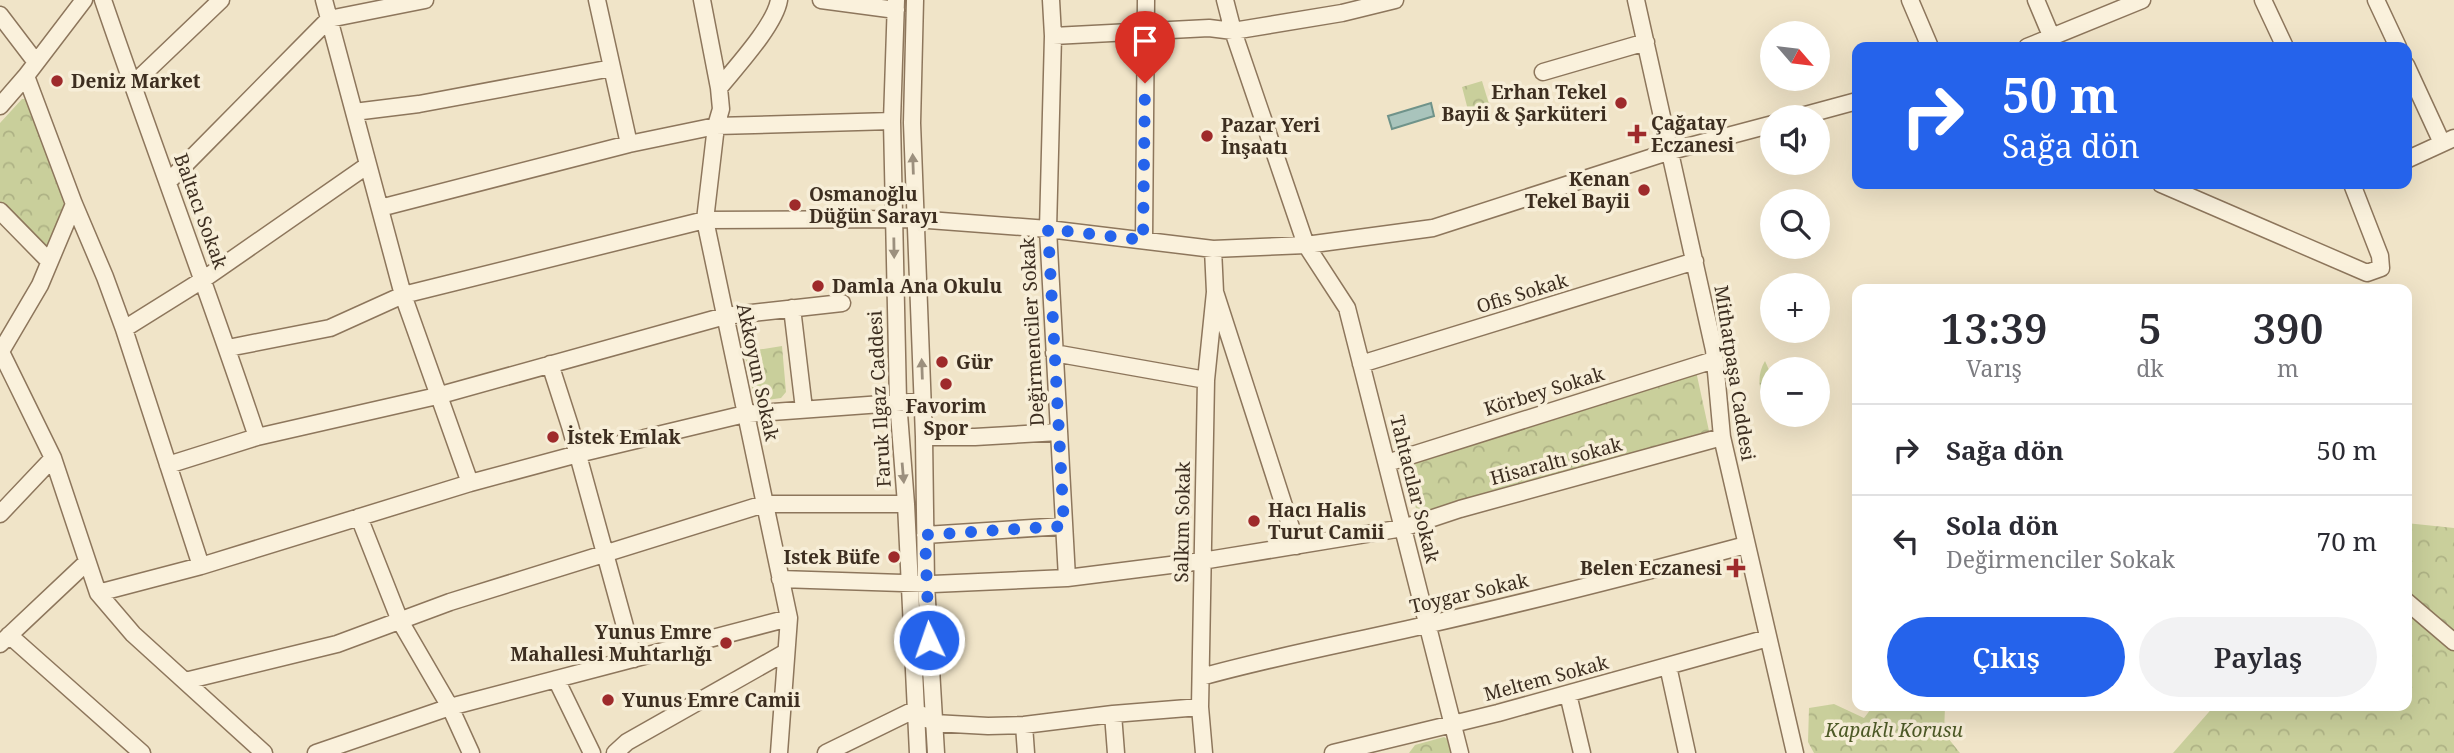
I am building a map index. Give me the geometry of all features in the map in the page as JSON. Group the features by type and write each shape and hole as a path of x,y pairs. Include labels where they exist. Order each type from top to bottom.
{"street":[{"path":"0,106 84,0"},
{"name":"Baltacı Sokak","path":"103,0 204,279 257,437"},
{"path":"132,85 221,0"},
{"path":"324,0 403,295 470,482"},
{"path":"168,182 329,19 425,0"},
{"path":"597,0 629,144"},
{"name":"Akkoyun Sokak","path":"702,0 722,109 716,126 705,220 789,618 779,753"},
{"path":"719,88 761,34 778,7 779,0"},
{"path":"821,0 896,5"},
{"name":"Faruk Ilgaz Caddesi","path":"915,0 912,123 923,401 925,535 918,584 914,710 918,753"},
{"name":"Değirmenciler Sokak","path":"1051,0 1053,36 1048,229 1067,579"},
{"path":"1143,240 1146,0"},
{"name":"Tahtacılar Sokak","path":"1226,0 1233,31 1306,245 1347,308 1460,753"},
{"path":"1053,36 1209,28 1233,31 1342,7 1395,0"},
{"name":"Mithatpaşa Caddesi","path":"1636,0 1714,350 1722,437 1795,753"},
{"path":"1910,0 1928,42"},
{"path":"2036,0 2052,38"},
{"path":"2041,42 2143,0"},
{"path":"2263,0 2283,42"},
{"path":"2376,0 2396,42"},
{"name":"Faruk Ilgaz Caddesi","path":"896,5 892,121 898,401 906,504 918,584 936,753"},
{"path":"0,15 35,61"},
{"path":"1544,72 1646,42"},
{"path":"354,112 419,104 612,68"},
{"path":"26,76 124,329 201,566"},
{"path":"2412,76 2448,141 2412,157"},
{"path":"1830,108 1852,102"},
{"path":"380,208 629,144 716,126 892,121"},
{"path":"228,348 330,328 403,295 705,220 915,219 1048,229 1213,249 1306,245 1433,228 1671,151 1760,127"},
{"path":"124,329 204,279 368,165"},
{"path":"2173,189 2367,273 2381,268 2380,256 2354,189"},
{"path":"74,204 40,285 0,352 53,458 98,593 133,635 264,753"},
{"path":"0,211 49,261"},
{"path":"1213,249 1215,292 1297,546"},
{"name":"Ofis Sokak","path":"1362,364 1695,261"},
{"name":"Salkım Sokak","path":"1204,753 1200,677 1206,380 1215,292"},
{"path":"167,465 257,437 437,396 725,316 842,303"},
{"path":"792,308 804,409"},
{"path":"1054,353 1206,380"},
{"name":"Körbey Sokak","path":"1387,463 1714,360"},
{"path":"550,364 578,454 634,659"},
{"path":"98,593 201,566 470,482 745,414 923,401"},
{"path":"924,437 1059,432"},
{"name":"Hisaraltı sokak","path":"780,579 918,584 1067,579 1202,561 1403,528 1460,509 1722,437"},
{"path":"0,514 53,458"},
{"path":"185,681 337,644 450,602 764,504 906,504"},
{"path":"359,517 400,621 450,707 471,753"},
{"path":"925,535 1064,526"},
{"name":"Toygar Sokak","path":"1200,677 1604,583 1746,545"},
{"path":"87,562 5,639 142,753"},
{"path":"2412,606 2454,642"},
{"path":"316,753 450,707 789,618"},
{"name":"Meltem Sokak","path":"1333,753 1392,746 1453,724 1768,638"},
{"path":"615,753 626,742 786,652"},
{"path":"1668,666 1686,753"},
{"path":"556,679 592,753"},
{"path":"1568,694 1582,753"},
{"path":"826,753 914,710 934,723 988,726 1024,725 1200,707"},
{"path":"1113,714 1116,753"},
{"path":"1024,725 1026,753"}],"green space":[{"path":"1482,81 1489,104 1468,110 1462,87"},
{"path":"22,99 26,99 69,203 50,246 41,248 0,201 0,123"},
{"path":"782,346 786,392 781,398 761,401 754,396 744,352"},
{"path":"1696,371 1709,431 1418,515 1403,464"},
{"path":"2412,524 2454,528 2454,753 2173,753 2210,711 2412,711"},
{"name":"Kapaklı Korusu","path":"1834,704 1864,718 1869,711 1945,711 1944,733 1960,753 1814,753 1808,742 1809,708"},
{"path":"1444,737 1452,742 1455,753 1409,753 1415,745"}],"water":[{"path":"1431,103 1434,116 1392,129 1388,116"}],"place":[{"name":"Deniz Market","path":"57,81"},
{"name":"Erhan Tekel Bayii & Şarküteri","path":"1621,103"},
{"name":"Çağatay Eczanesi","path":"1637,134"},
{"name":"Pazar Yeri İnşaatı","path":"1207,136"},
{"name":"Kenan Tekel Bayii","path":"1644,190"},
{"name":"Osmanoğlu Düğün Sarayı","path":"795,205"},
{"name":"Damla Ana Okulu","path":"818,286"},
{"name":"Gür","path":"942,362"},
{"name":"Favorim Spor","path":"946,384"},
{"name":"İstek Emlak","path":"553,437"},
{"name":"Hacı Halis Turut Camii","path":"1254,521"},
{"name":"Istek Büfe","path":"894,557"},
{"name":"Belen Eczanesi","path":"1736,568"},
{"name":"Yunus Emre Mahallesi Muhtarlığı","path":"726,643"},
{"name":"Yunus Emre Camii","path":"608,700"}],"route":[{"path":"929,640 925,535 1064,526 1048,229 1143,240 1145,83"}]}
